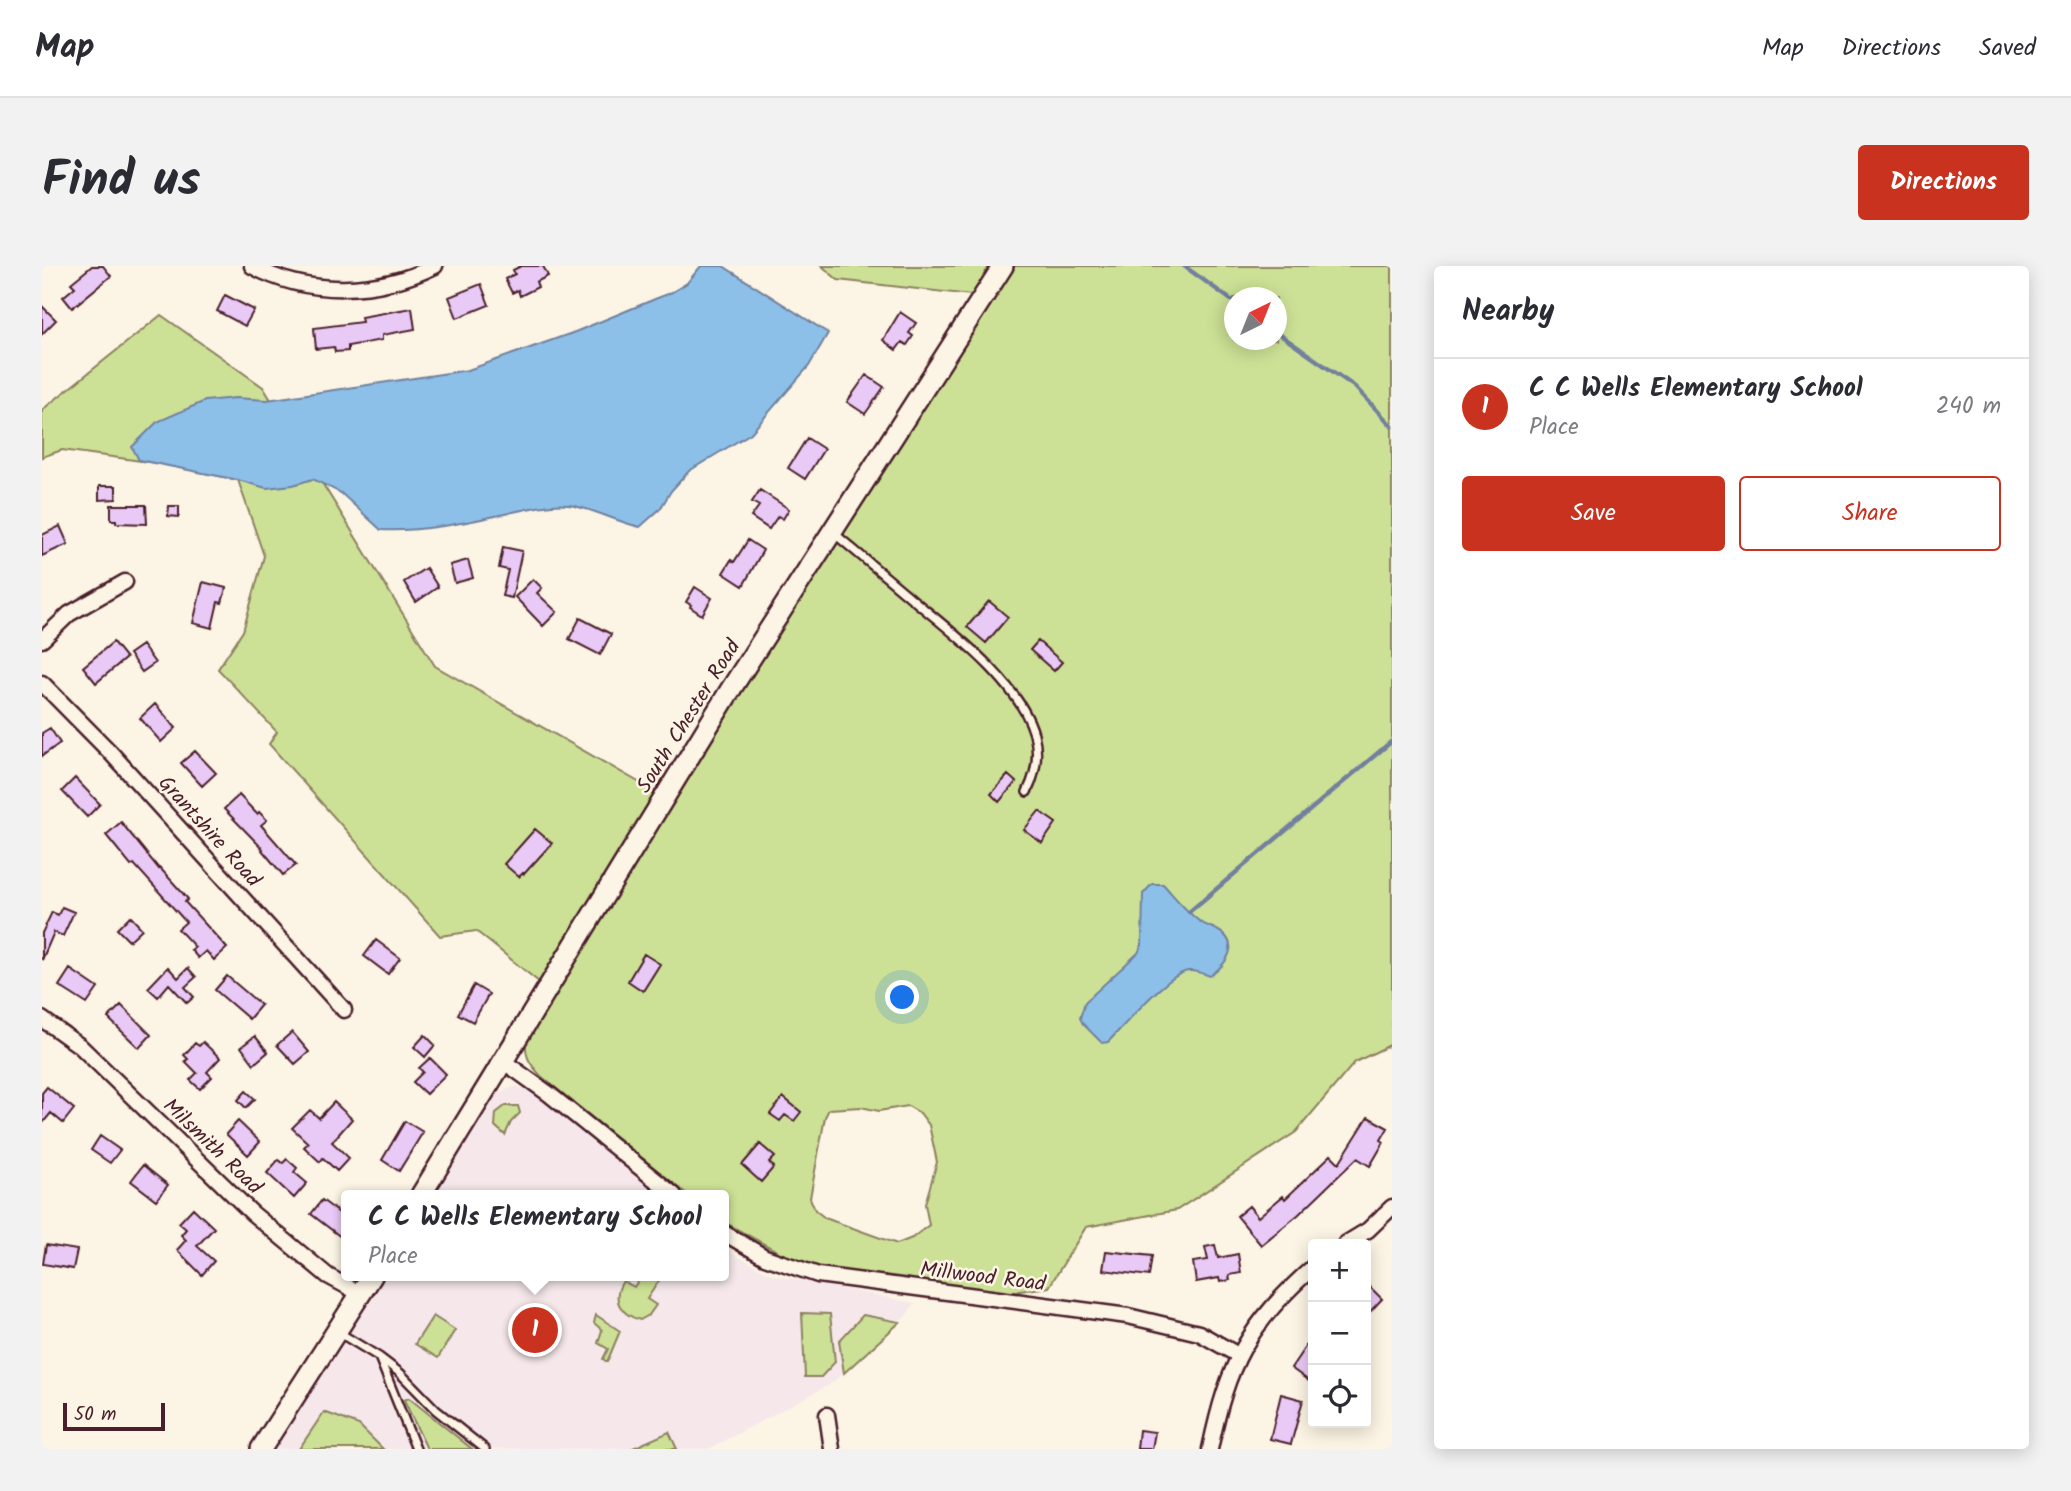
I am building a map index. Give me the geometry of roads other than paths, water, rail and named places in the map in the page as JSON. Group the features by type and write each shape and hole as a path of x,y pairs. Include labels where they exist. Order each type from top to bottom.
{"street":[{"path":"252,266 305,286 346,289 401,280 435,266"},
{"name":"South Chester Road","path":"424,1190 729,692 1003,266"},
{"path":"42,640 69,614 125,582"},
{"name":"Grantshire Road","path":"42,683 110,752 344,1010"},
{"name":"Milsmith Road","path":"42,1019 80,1046 252,1213 328,1276 361,1294"},
{"path":"503,1061 549,1094 668,1190"},
{"path":"1353,1239 1392,1207"},
{"name":"Millwood Road","path":"729,1236 765,1257 818,1275 1128,1316 1199,1333 1238,1355"},
{"path":"1210,1449 1216,1419 1238,1355 1268,1310 1308,1272"},
{"path":"261,1449 369,1281"},
{"path":"827,1415 832,1449"}],"lane":[{"path":"832,531 959,638 982,659 1009,691 1034,733 1037,752 1035,771 1027,792"},
{"path":"337,1332 400,1373 436,1410 485,1449"},
{"path":"379,1357 416,1449"}],"water":[{"path":"701,266 723,266 828,333 809,366 751,433 689,471 671,491 660,509 640,527 586,509 561,505 538,507 445,526 381,530 341,493 313,479 293,485 266,488 139,460 132,447 157,422 205,401 235,398 267,400 468,370 575,332 672,292 687,283"},
{"path":"1152,884 1163,884 1197,919 1225,935 1229,941 1229,953 1222,966 1210,976 1188,971 1169,981 1108,1042 1102,1043 1080,1018 1085,1002 1138,953 1142,945 1143,894"}],"waterway":[{"path":"1184,266 1224,295"},
{"path":"1287,340 1355,387 1392,426"},
{"path":"1189,912 1392,741"}],"place":[{"name":"C C Wells Elementary School","path":"535,1330"}]}
